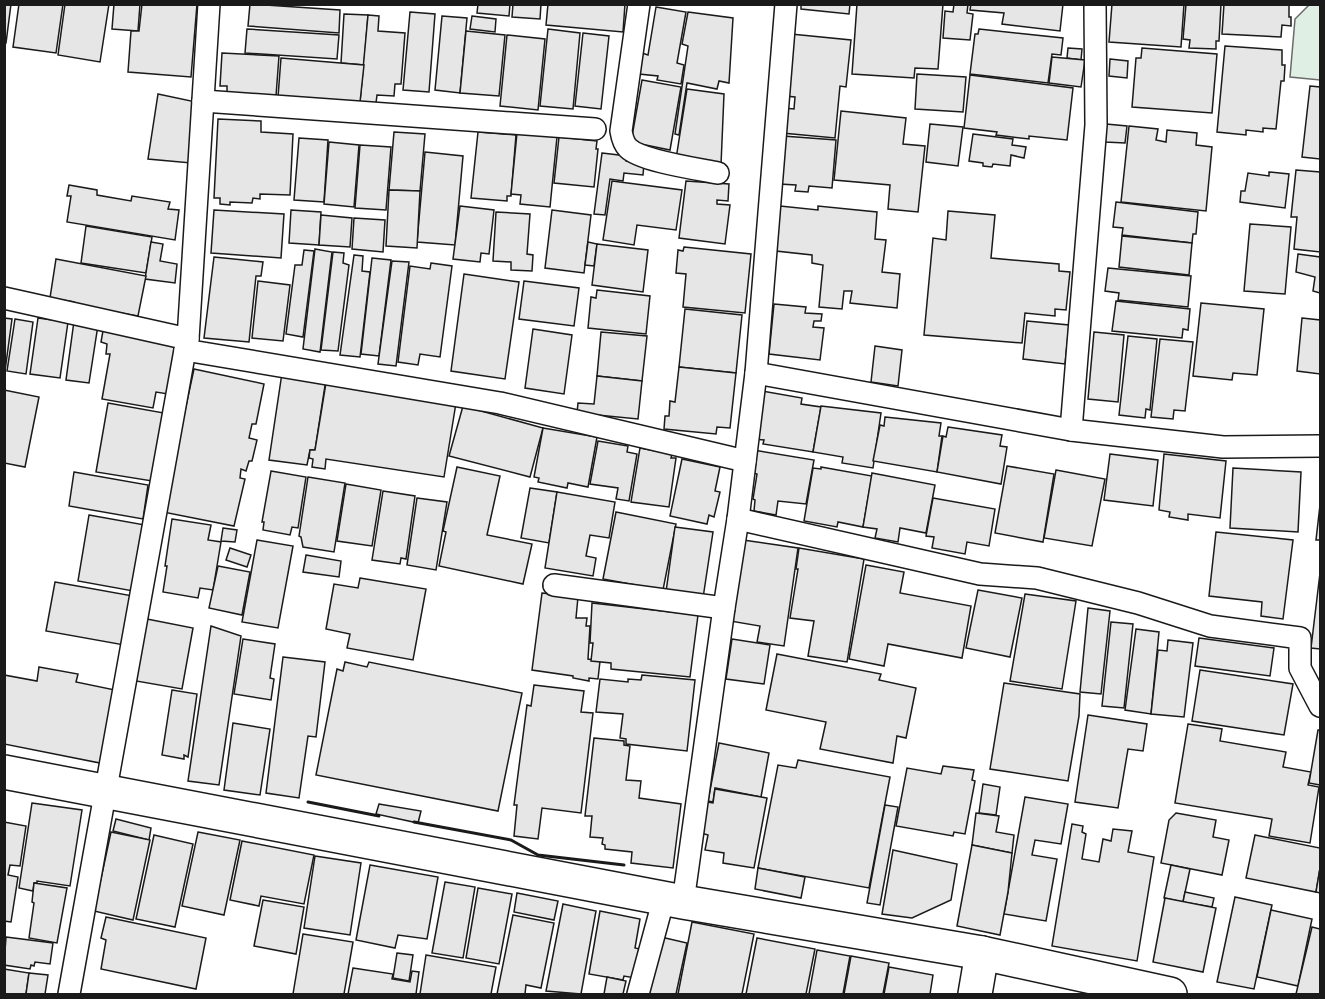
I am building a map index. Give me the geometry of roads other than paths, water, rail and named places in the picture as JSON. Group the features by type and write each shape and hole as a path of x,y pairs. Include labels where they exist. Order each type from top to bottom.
{"street":[{"path":"4,772 674,900 982,953 1170,994"},
{"path":"975,994 982,953"}],"lane":[{"path":"69,994 187,344 209,4"},
{"path":"639,4 621,131 624,142 628,148 643,157 718,173"},
{"path":"638,994 674,900 738,519 756,373 786,4"},
{"path":"1071,430 1096,125 1095,4"},
{"path":"203,101 595,129"},
{"path":"4,298 187,344 500,403 745,461"},
{"path":"756,373 1071,430 1223,447 1320,446"},
{"path":"738,519 980,574 1037,578 1138,603 1210,626 1300,638 1300,668 1320,706"},
{"path":"555,585 724,608"}]}
